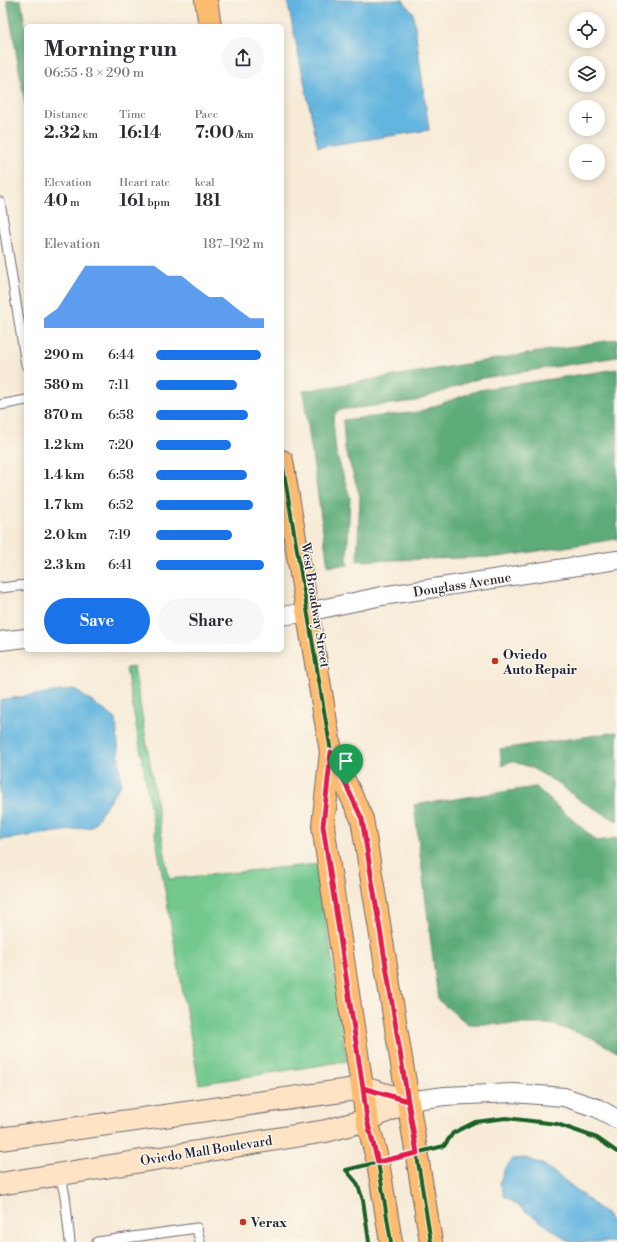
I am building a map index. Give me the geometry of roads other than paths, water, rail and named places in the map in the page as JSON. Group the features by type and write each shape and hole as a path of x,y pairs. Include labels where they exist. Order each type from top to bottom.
{"main road":[{"path":"206,0 210,24"},
{"name":"West Broadway Street","path":"284,473 331,752 362,819 431,1242"},
{"name":"West Broadway Street","path":"331,752 323,826 367,1120 378,1162 391,1242"}],"street":[{"name":"Douglass Avenue","path":"284,616 382,596 617,560"},
{"path":"0,641 24,638"},
{"name":"Oviedo Mall Boulevard","path":"0,1139 363,1088 408,1101"},
{"name":"Oviedo Mall Boulevard","path":"0,1184 326,1131 367,1120 408,1101 445,1096 513,1093 564,1097 597,1108 617,1119"}],"lane":[{"path":"0,202 24,352"},
{"path":"0,405 24,400"},
{"path":"0,587 24,584"},
{"path":"60,1174 70,1242"},
{"path":"97,1242 197,1228 200,1242"}],"water":[{"path":"287,0 403,0 413,13 429,130 318,147"},
{"path":"74,689 116,719 121,784 92,827 0,840 0,700"},
{"path":"526,1158 544,1165 607,1215 617,1229 617,1242 570,1242 504,1196 500,1182 505,1168 513,1159"}],"place":[{"name":"Oviedo Auto Repair","path":"495,661"},
{"name":"Verax","path":"243,1222"}]}
